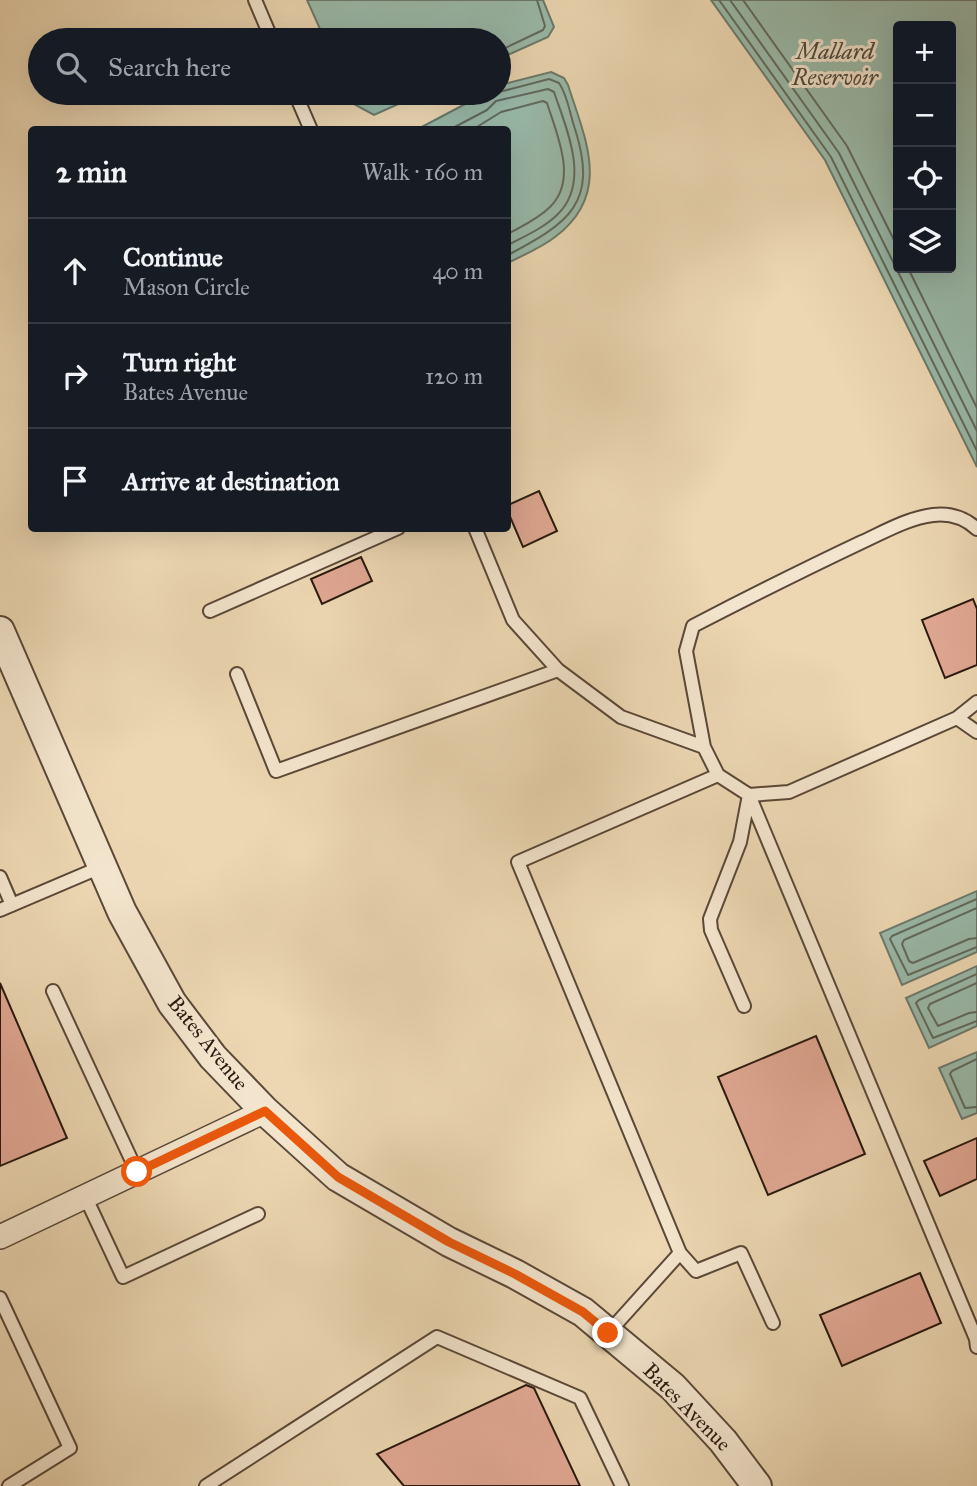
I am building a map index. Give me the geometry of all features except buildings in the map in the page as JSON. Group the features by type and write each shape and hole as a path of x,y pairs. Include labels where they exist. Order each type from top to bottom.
{"street":[{"name":"Bates Avenue","path":"0,631 122,912 172,1003 213,1056 265,1111 338,1177 415,1223 583,1312 673,1387 723,1441 757,1486"},
{"path":"0,1237 265,1111"}],"lane":[{"path":"255,0 267,28"},
{"path":"300,105 309,126"},
{"path":"977,529 963,518 952,516 932,515 905,523 780,580 693,626 685,651 704,747 718,775 749,795 976,1339 977,1347"},
{"path":"211,611 389,532"},
{"path":"477,532 513,620 558,670 621,717 704,747"},
{"path":"237,674 276,771 558,670"},
{"path":"749,795 789,792 957,718 977,702"},
{"path":"957,718 977,732"},
{"path":"718,775 518,862 680,1254 696,1271 741,1252 772,1323"},
{"path":"744,1006 711,930 709,919 740,842 749,795"},
{"path":"0,877 6,908 102,867"},
{"path":"53,991 137,1172"},
{"path":"85,1196 123,1278 258,1214"},
{"path":"608,1333 680,1254"},
{"path":"0,1298 6,1324 70,1448 9,1486"},
{"path":"206,1486 436,1337 580,1398 622,1486"}],"water":[{"path":"307,0 543,0 554,27 548,37 511,54 511,28 320,28"},
{"name":"Mallard Reservoir","path":"711,0 977,0 977,467 825,160"},
{"path":"551,72 564,78 582,126 590,166 584,203 573,220 550,241 511,262 511,126 424,126 463,105 511,105 511,82"},
{"path":"356,105 396,105 374,115"},
{"path":"977,891 977,952 902,985 880,933"},
{"path":"977,966 977,1026 929,1048 906,998"},
{"path":"977,1052 977,1113 962,1119 939,1068"}],"route":[{"path":"137,1172 265,1111 338,1177 392,1211 583,1312 608,1333"}]}
